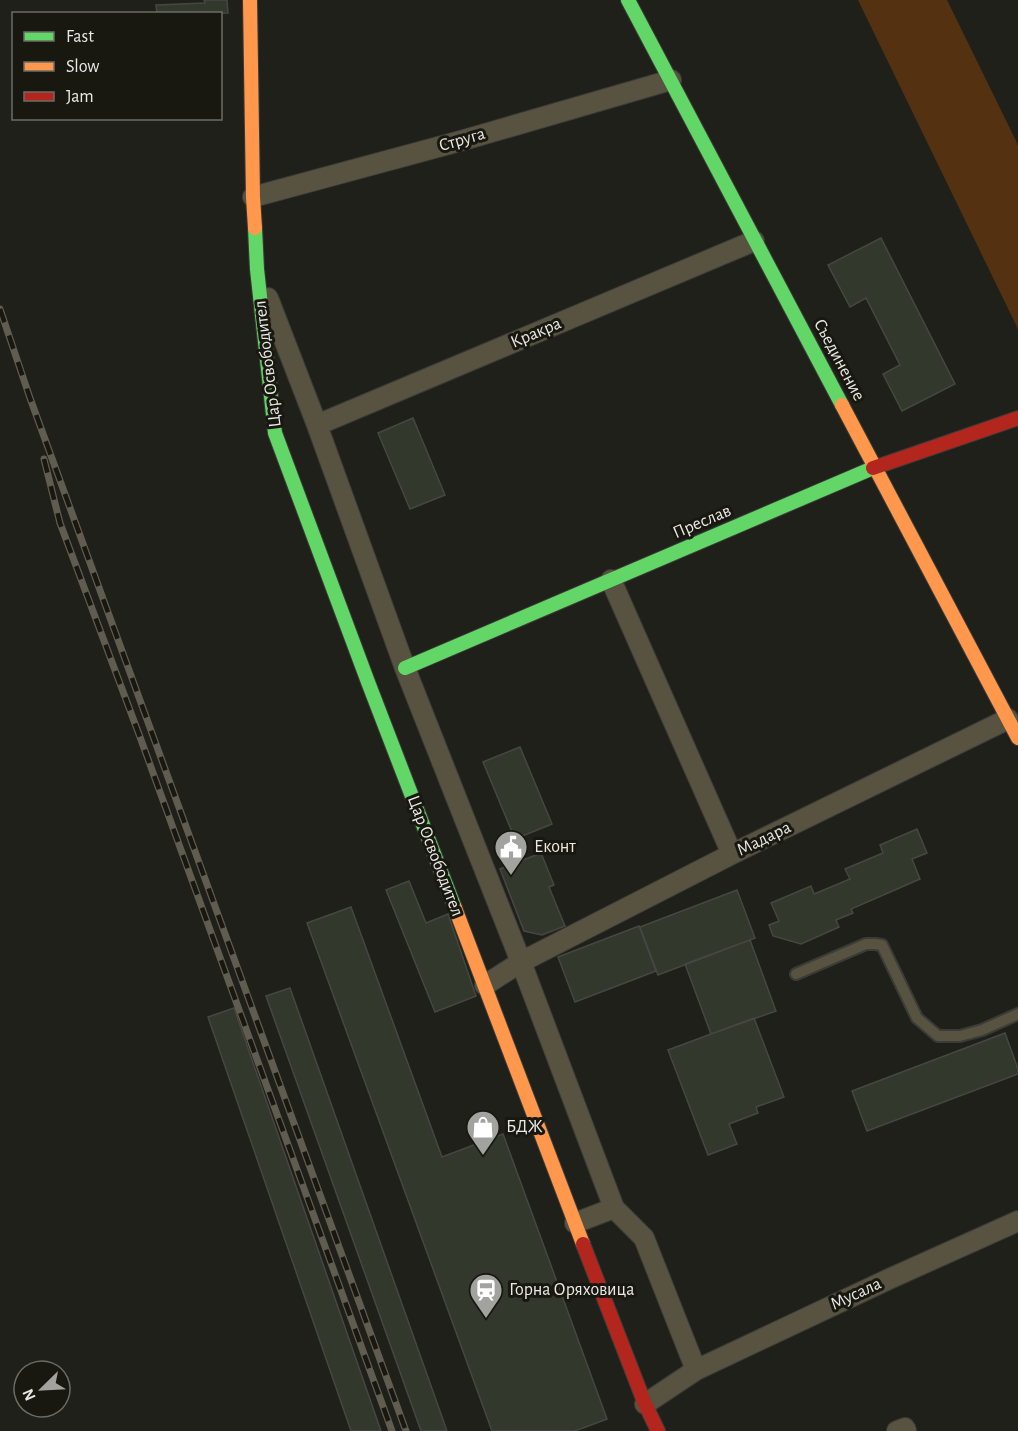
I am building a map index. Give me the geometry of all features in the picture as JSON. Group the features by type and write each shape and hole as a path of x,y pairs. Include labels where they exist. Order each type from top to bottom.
{"street":[{"name":"Цар Освободител","path":"250,0 253,197 257,269 275,433 574,1224 645,1404 658,1431"},
{"name":"Съединение","path":"628,0 1018,738"},
{"name":"Струга","path":"253,197 464,140 671,80"},
{"name":"Кракра","path":"317,425 754,241"},
{"name":"Цар Освободител","path":"257,269 317,425 405,668 614,1208"},
{"name":"Преслав","path":"405,668 876,468 1018,418"},
{"path":"611,580 732,854"},
{"name":"Мадара","path":"485,985 520,962 732,854 1008,719"},
{"path":"574,1224 614,1208 644,1238 696,1370"},
{"name":"Мусала","path":"645,1404 696,1370 1018,1221"}],"lane":[{"path":"796,974 866,944 882,945 917,1018 938,1036 960,1036 982,1030 1018,1014"}],"shaded area":[{"path":"858,0 947,0 1018,145 1018,329"}],"building":[{"path":"204,0 227,0 228,13 157,12 156,5 205,3"},
{"path":"881,238 955,384 902,411 883,374 900,365 866,298 850,307 828,265"},
{"path":"413,418 445,495 410,509 378,433"},
{"path":"520,747 552,824 515,839 483,762"},
{"path":"917,829 927,853 912,859 920,879 851,909 853,913 836,920 839,927 801,944 773,936 769,925 779,921 771,903 811,886 814,894 850,879 845,869 883,853 880,845"},
{"path":"541,853 554,885 549,887 565,926 542,935 524,931 500,869"},
{"path":"409,881 426,923 448,914 476,996 435,1012 386,890"},
{"path":"737,890 755,938 658,975 640,927"},
{"path":"351,907 442,1157 503,1134 607,1419 575,1431 492,1431 307,923"},
{"path":"639,926 656,971 575,1002 558,957"},
{"path":"750,940 776,1011 711,1034 685,964"},
{"path":"290,988 447,1431 421,1431 266,996"},
{"path":"234,1008 381,1431 351,1431 208,1017"},
{"path":"754,1018 784,1097 756,1107 758,1113 729,1124 737,1144 708,1155 668,1050"},
{"path":"1005,1033 1018,1074 867,1131 852,1091"}],"railway":[{"path":"0,309 30,398 406,1431"},
{"path":"44,459 60,523 392,1431"}],"traffic: fast":[{"path":"628,0 842,405"},
{"path":"255,228 257,269 275,433 455,908"},
{"path":"405,668 873,468"}],"traffic: slow":[{"path":"250,0 255,228"},
{"path":"842,405 1018,738"},
{"path":"455,908 583,1244"}],"traffic: jam":[{"path":"873,468 1018,418"},
{"path":"583,1244 645,1404 658,1431"}],"place":[{"name":"Еконт","path":"511,876"},
{"name":"БДЖ","path":"483,1156"},
{"name":"Горна Оряховица","path":"486,1319"}]}
